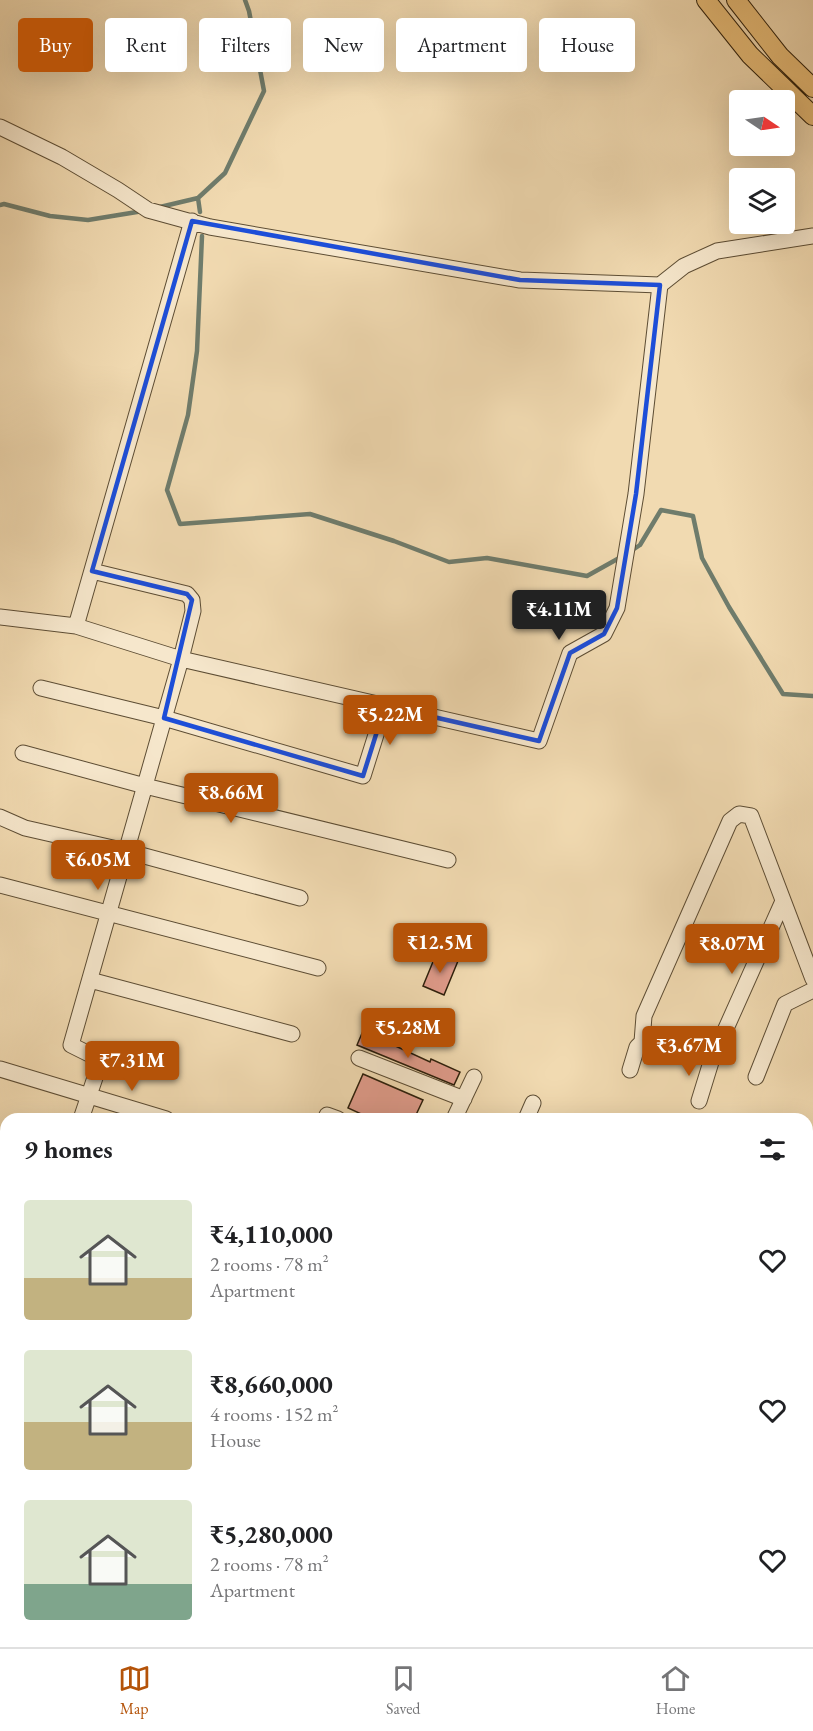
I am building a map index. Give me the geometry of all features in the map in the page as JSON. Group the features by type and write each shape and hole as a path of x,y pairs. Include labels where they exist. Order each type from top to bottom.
{"main road":[{"path":"706,0 750,54 813,116"},
{"path":"736,0 780,56 813,88"}],"street":[{"path":"0,127 62,157 148,210 210,227 520,280 660,285 684,266 717,251 813,236"},
{"path":"76,626 192,221"},
{"path":"0,617 76,626 181,659 539,741 570,653 604,634 617,608 636,494 660,285"},
{"path":"83,1113 101,1060 71,1045 193,611 192,600 187,594 92,571"},
{"path":"41,688 164,718 363,776 385,706"},
{"path":"23,753 145,786 448,860"},
{"path":"630,1070 637,1047 642,1042 644,1016 730,821 739,814 751,816 813,979"},
{"path":"0,817 25,828 126,851 300,898"},
{"path":"0,885 318,968"},
{"path":"699,1101 711,1062 783,901"},
{"path":"90,980 292,1034"},
{"path":"756,1077 785,1004 813,990"},
{"path":"359,1058 464,1099"},
{"path":"0,1069 146,1113"},
{"path":"457,1113 474,1077"},
{"path":"529,1113 533,1103"}],"highlighted area":[{"path":"192,221 520,280 660,285 636,494 617,608 604,634 570,653 539,741 385,706 363,776 164,718 192,600 187,594 92,571"}],"building":[{"path":"437,952 458,961 444,995 423,986"},
{"path":"363,1031 430,1062 431,1059 460,1072 454,1085 357,1045"},
{"path":"363,1074 423,1100 417,1113 359,1113 348,1108"}],"waterway":[{"path":"200,212 198,198 225,173 264,91 245,0"},
{"path":"160,207 198,198"},
{"path":"0,205 4,204 50,216 88,220 143,211"},
{"path":"202,236 197,351 188,415 167,490 180,524 310,514 394,541 449,562 487,558 587,576 621,557"},
{"path":"631,551 640,545 661,510 693,516 702,558 729,607 783,694 813,696"}]}
